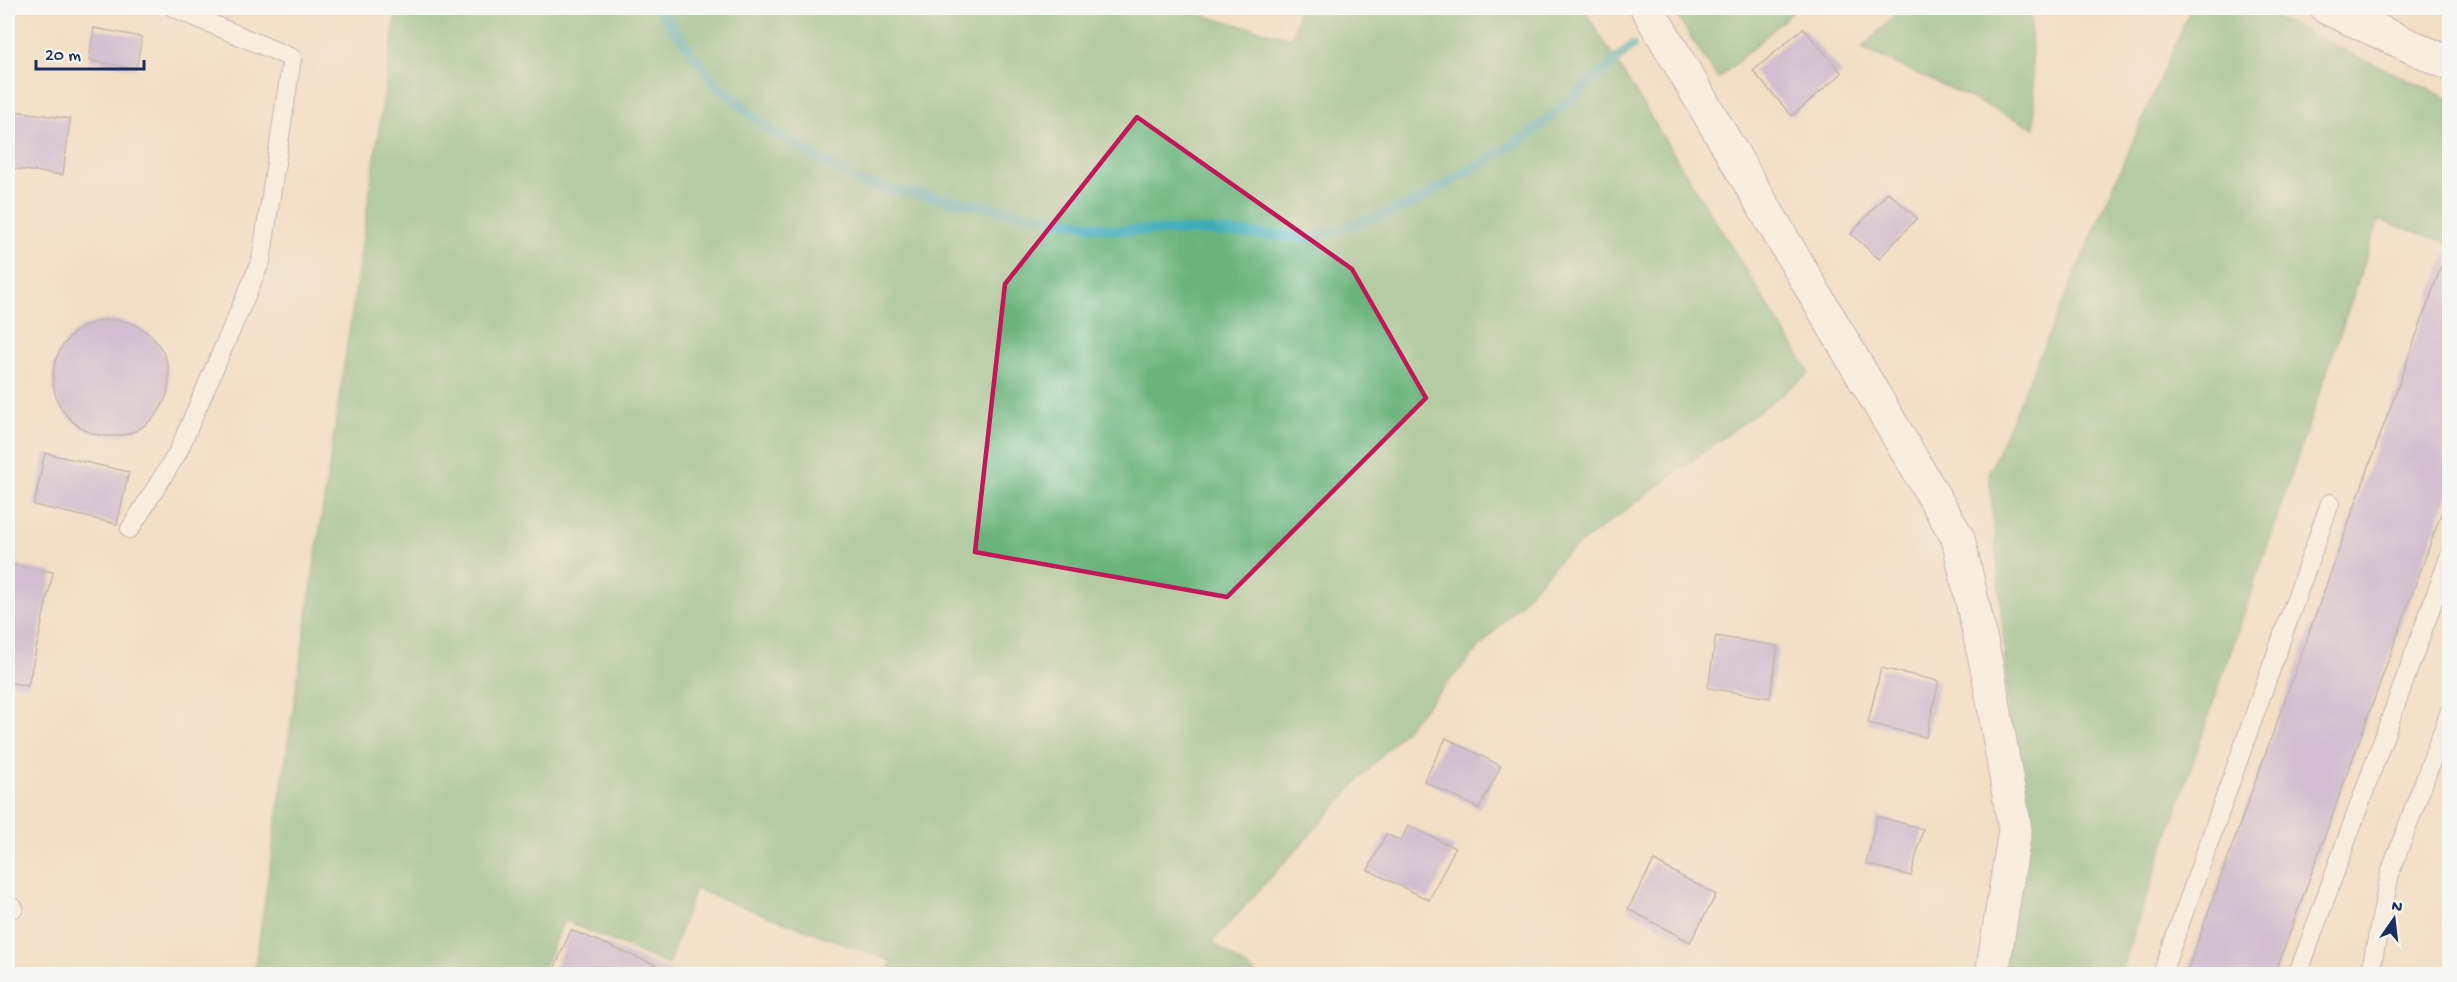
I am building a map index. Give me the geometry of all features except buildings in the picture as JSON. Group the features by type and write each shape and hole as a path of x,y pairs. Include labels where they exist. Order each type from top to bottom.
{"street":[{"path":"1647,8 1958,538 1989,677 2015,830 1992,975"},
{"path":"2327,8 2450,64"}],"lane":[{"path":"130,529 177,454 261,261 292,58 174,8"},
{"path":"2162,975 2330,502"},
{"path":"2298,975 2450,555"},
{"path":"2370,975 2390,873 2450,711"}],"highlighted area":[{"path":"1137,117 1352,269 1426,398 1227,597 975,552 1005,284"}],"green space":[{"path":"397,8 1172,8 1292,38 1299,8 1583,8 1810,373 1561,558 1212,942 1256,974 888,974 891,961 695,889 668,965 564,920 541,974 254,974"},
{"path":"1672,8 1797,8 1718,79"},
{"path":"1902,8 2030,8 2035,128 1862,48"},
{"path":"2191,8 2255,8 2449,99 2449,243 2379,220 2120,974 1991,974 2017,907 2004,641 1989,472"}],"waterway":[{"path":"658,8 715,83 770,130 862,184 1115,230 1210,231 1312,238 1409,206 1529,135 1632,46"}]}
